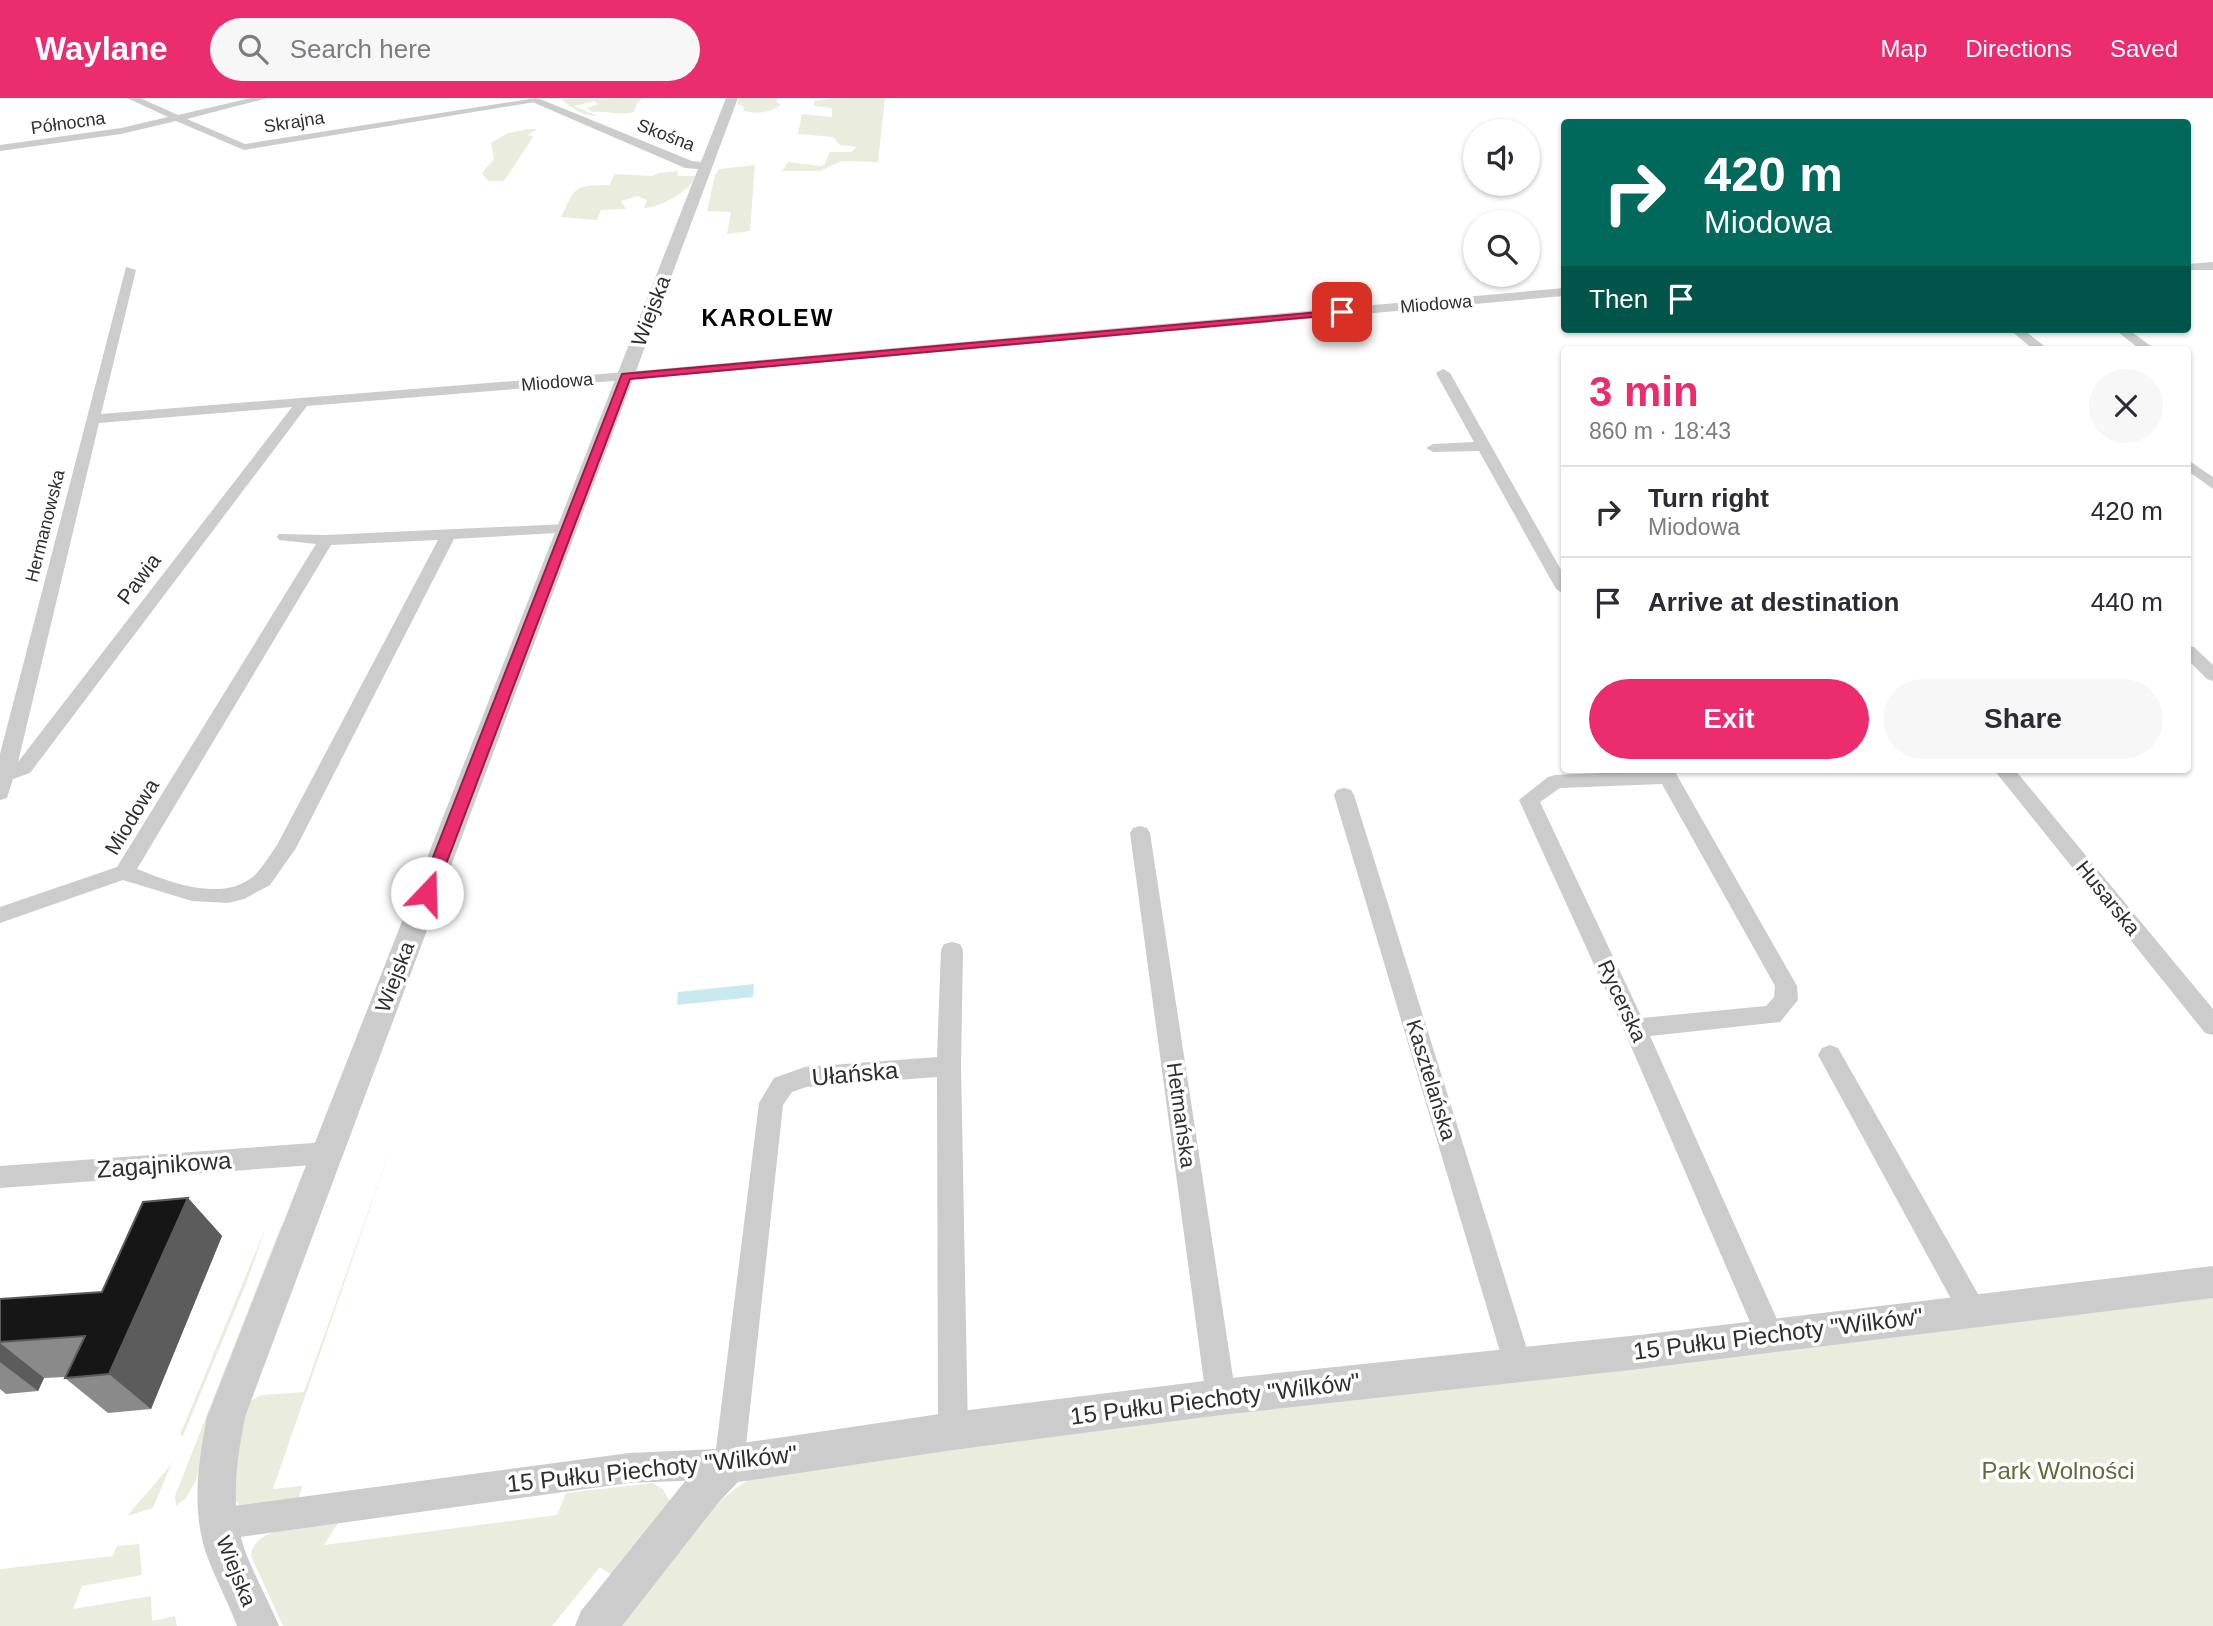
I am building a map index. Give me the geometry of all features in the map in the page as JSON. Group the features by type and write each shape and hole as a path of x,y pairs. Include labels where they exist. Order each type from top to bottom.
{"street":[{"path":"132,98 177,118"},
{"name":"Północna","path":"0,148 105,134 263,98"},
{"path":"500,98 514,104"},
{"name":"Skrajna","path":"177,118 239,147 248,147 554,98"},
{"name":"Wiejska","path":"258,1626 227,1556 218,1524 215,1497 216,1460 226,1417 732,98"},
{"name":"Skośna","path":"536,101 687,164 707,166"},
{"path":"2191,267 2213,266"},
{"name":"Hermanowska","path":"0,793 130,270"},
{"name":"Miodowa","path":"93,419 626,376 1561,292"},
{"path":"2020,333 2037,346"},
{"path":"2126,333 2143,346"},
{"path":"1443,373 1561,584"},
{"name":"Pawia","path":"5,775 23,768 303,402"},
{"path":"1433,448 1484,446"},
{"path":"2191,466 2213,484"},
{"path":"285,537 326,540 566,530"},
{"name":"Miodowa","path":"326,540 124,872 168,890 224,897 259,883 286,848 448,535"},
{"path":"2191,654 2213,675"},
{"name":"Husarska","path":"2006,773 2213,1026"},
{"path":"1635,1028 1772,1015 1786,1000 1786,986 1666,774"},
{"name":"Rycerska","path":"1666,774 1555,782 1529,800 1635,1028 1770,1335"},
{"name":"Kasztelańska","path":"1344,795 1518,1365"},
{"name":"Hetmańska","path":"1140,833 1221,1398"},
{"path":"0,915 124,872"},
{"path":"952,950 949,1066 953,1431"},
{"path":"1830,1055 1972,1310"},
{"name":"Ułańska","path":"729,1464 771,1103 783,1085 805,1077 949,1066"},
{"name":"Zagajnikowa","path":"0,1177 327,1153"},
{"name":"15 Pułku Piechoty \"Wilków\"","path":"218,1524 629,1468 729,1464 953,1431 1221,1398 2213,1282"},
{"path":"596,1626 704,1489 729,1464"}],"green space":[{"path":"643,98 637,103 634,112 629,113 592,112 587,108 598,104 595,101 574,106 597,116 578,111 561,99"},
{"path":"739,98 778,98 776,101 781,105 759,113 749,112 737,104"},
{"path":"885,98 878,162 842,161 820,171 782,171 788,162 824,165 830,152 851,152 857,147 840,145 833,137 798,134 802,114 832,117 832,108 814,106 814,101"},
{"path":"537,129 528,135 533,137 504,181 488,181 482,173 494,159 491,143 508,133"},
{"path":"755,165 750,231 727,234 731,212 707,211 715,175 719,169"},
{"path":"678,171 678,176 696,176 681,193 658,205 644,208 647,200 637,196 621,201 626,209 601,210 597,220 561,217 578,189 609,185 615,174 653,176"},
{"path":"394,1139 273,1489 302,1486 298,1503 240,1506 229,1482 229,1469 234,1441 248,1402 262,1395 304,1392"},
{"path":"281,1226 286,1227 195,1482 186,1498 176,1506 175,1496"},
{"path":"266,1227 246,1284 183,1436 180,1435"},
{"name":"Park Wolności","path":"2213,1296 2213,1626 618,1626 712,1509 747,1481 798,1464"},
{"path":"180,1442 153,1508 127,1516 170,1466"},
{"path":"653,1483 663,1489 670,1502 611,1575 600,1567 552,1626 283,1626 251,1556 254,1546 262,1538 302,1525 340,1520 324,1545 557,1515 566,1493"},
{"path":"139,1544 142,1575 82,1586 73,1609 151,1596 152,1621 175,1616 177,1626 0,1626 0,1569 113,1556 117,1546"}],"water":[{"path":"754,984 753,997 677,1005 678,992"}],"building":[{"path":"188,1198 109,1374 65,1378 85,1336 0,1342 0,1299 102,1292 143,1202"}],"district":[{"name":"KAROLEW","path":"768,318"}],"route":[{"path":"427,893 626,376 1342,312"}]}
